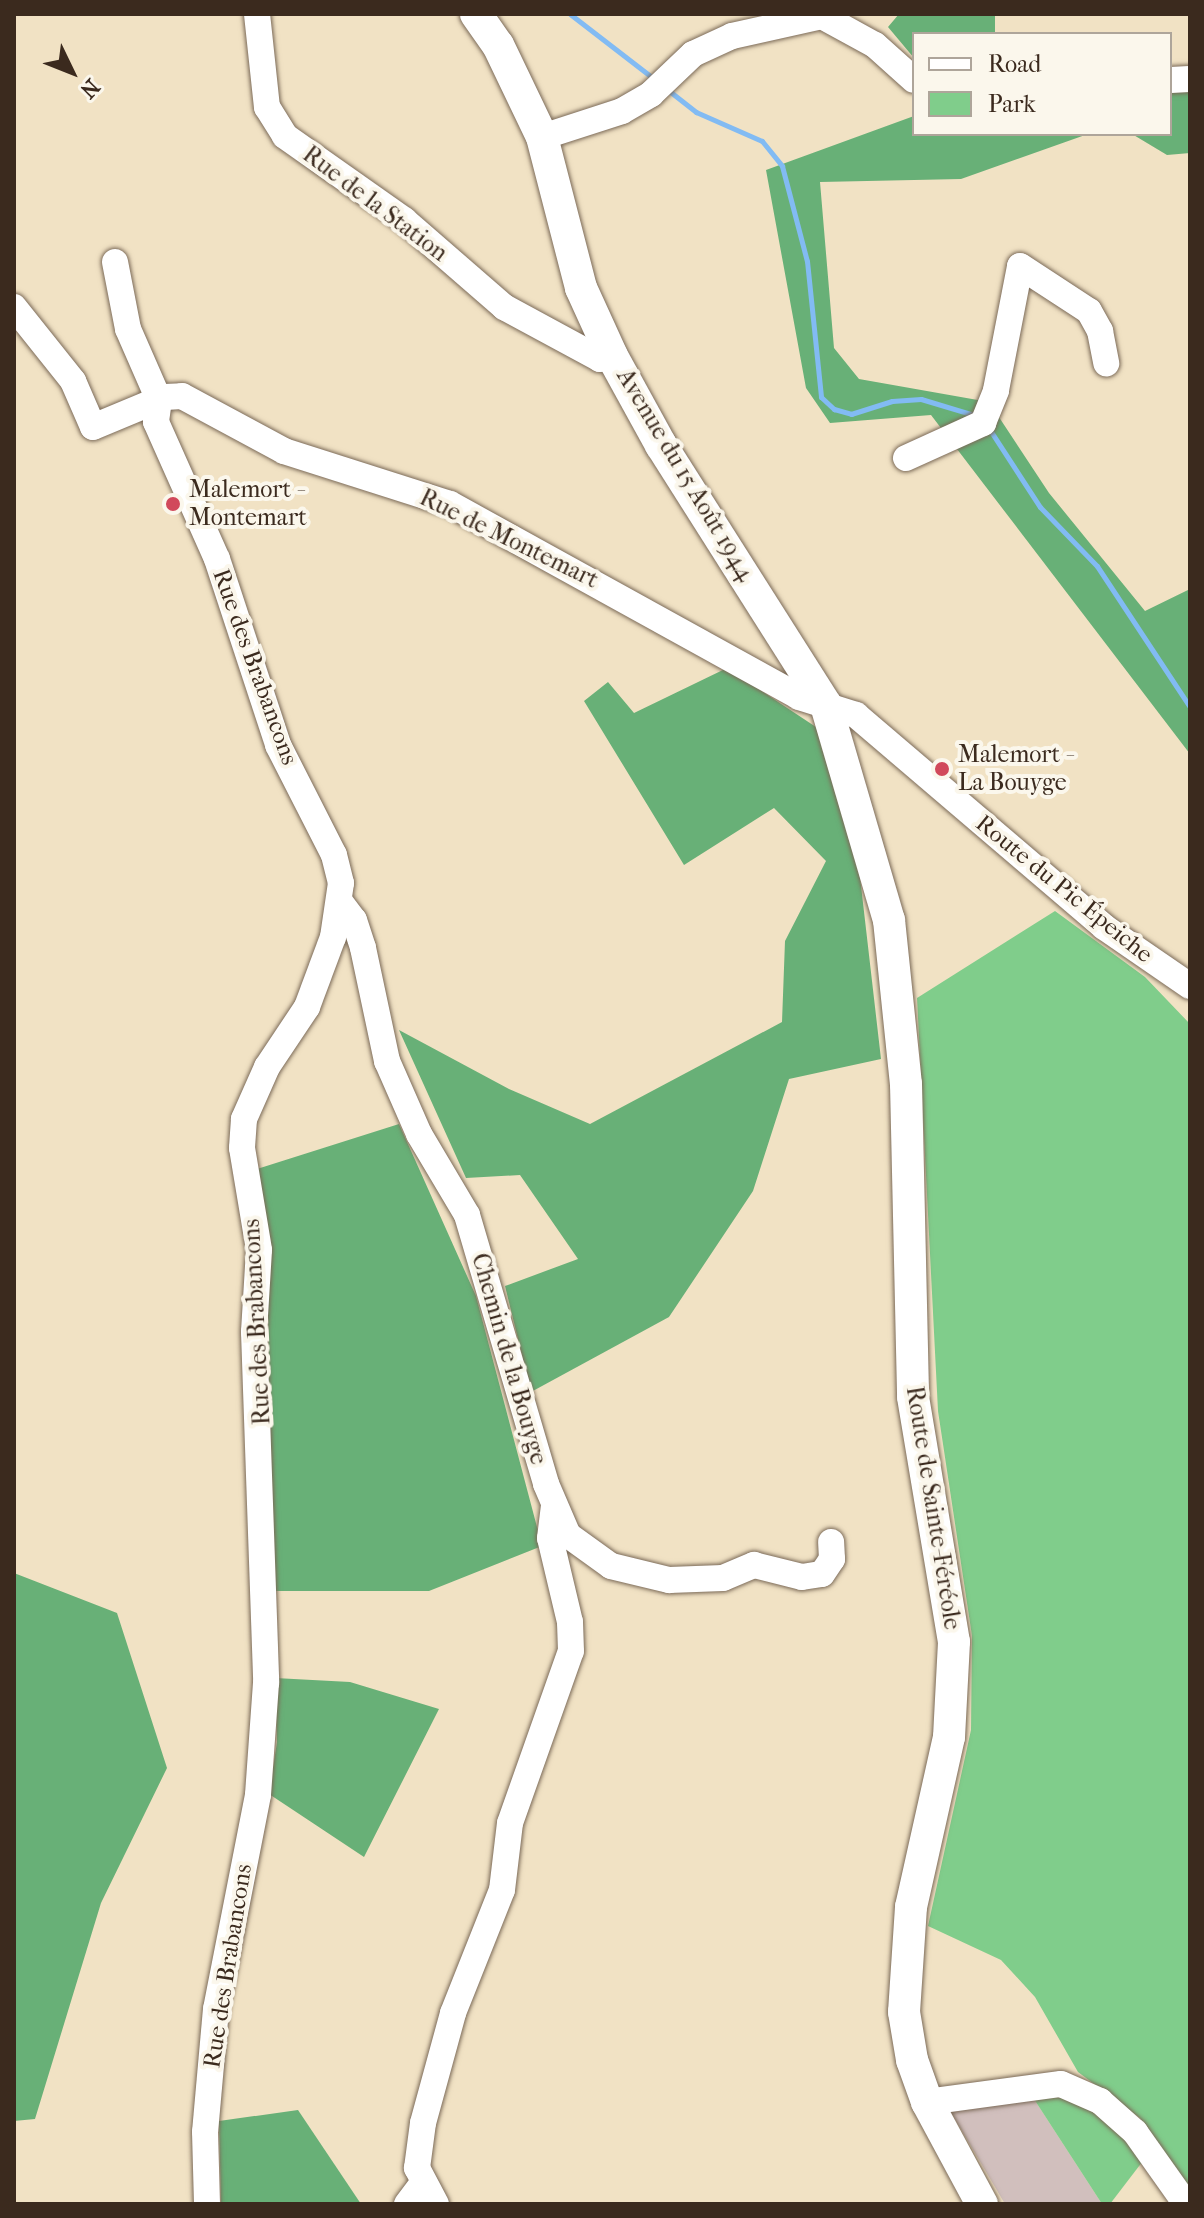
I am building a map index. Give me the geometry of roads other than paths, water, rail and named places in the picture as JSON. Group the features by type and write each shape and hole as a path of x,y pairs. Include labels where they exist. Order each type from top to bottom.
{"main road":[{"name":"Avenue du 15 Août 1944","path":"476,14 498,45 542,137 581,288 612,356 661,445 826,705"},
{"name":"Route de Sainte-Féréole","path":"826,705 889,920 906,1084 913,1397 954,1642 949,1737 911,1907 903,1968 912,2060 927,2102 982,2204"}],"street":[{"name":"Rue de la Station","path":"257,14 267,107 285,136 404,220 504,307 600,359 612,356"},
{"path":"542,137 622,111 660,84 693,54 732,36 822,15 875,45 912,78"},
{"name":"Rue des Brabancons","path":"115,262 128,329 159,400 156,422 217,559 278,745 334,855 341,903 307,1007 267,1067 244,1119 242,1148 259,1250 254,1332 262,1427 266,1683 258,1795 216,2009 205,2132 207,2204"},
{"path":"906,458 983,423 996,390 1020,266 1089,311 1100,331 1106,363"},
{"name":"Rue de Montemart","path":"14,307 73,381 93,427 159,400 182,396 284,451 450,504 799,697 826,705"},
{"name":"Route du Pic Épeiche","path":"826,705 856,715 1104,927 1190,986"},
{"name":"Chemin de la Bouyge","path":"341,903 354,920 363,948 387,1061 419,1134 467,1215 554,1503 568,1535 611,1566 669,1580 723,1578 754,1565 802,1577 822,1574 832,1559 831,1542"},
{"path":"422,2197 417,2168 423,2123 453,2013 502,1890 510,1823 571,1651 570,1622 550,1538 554,1503"},
{"path":"927,2102 1061,2084 1100,2101 1135,2132 1186,2204"}],"waterway":[{"path":"570,14 654,79"},
{"path":"668,90 696,112 762,141 782,166 807,261 821,397 834,409 851,414 892,401 921,399 974,415"},
{"path":"988,427 1040,507 1097,566 1190,707"}],"place":[{"name":"Malemort - Montemart","path":"173,504"},
{"name":"Malemort - La Bouyge","path":"942,769"}]}
